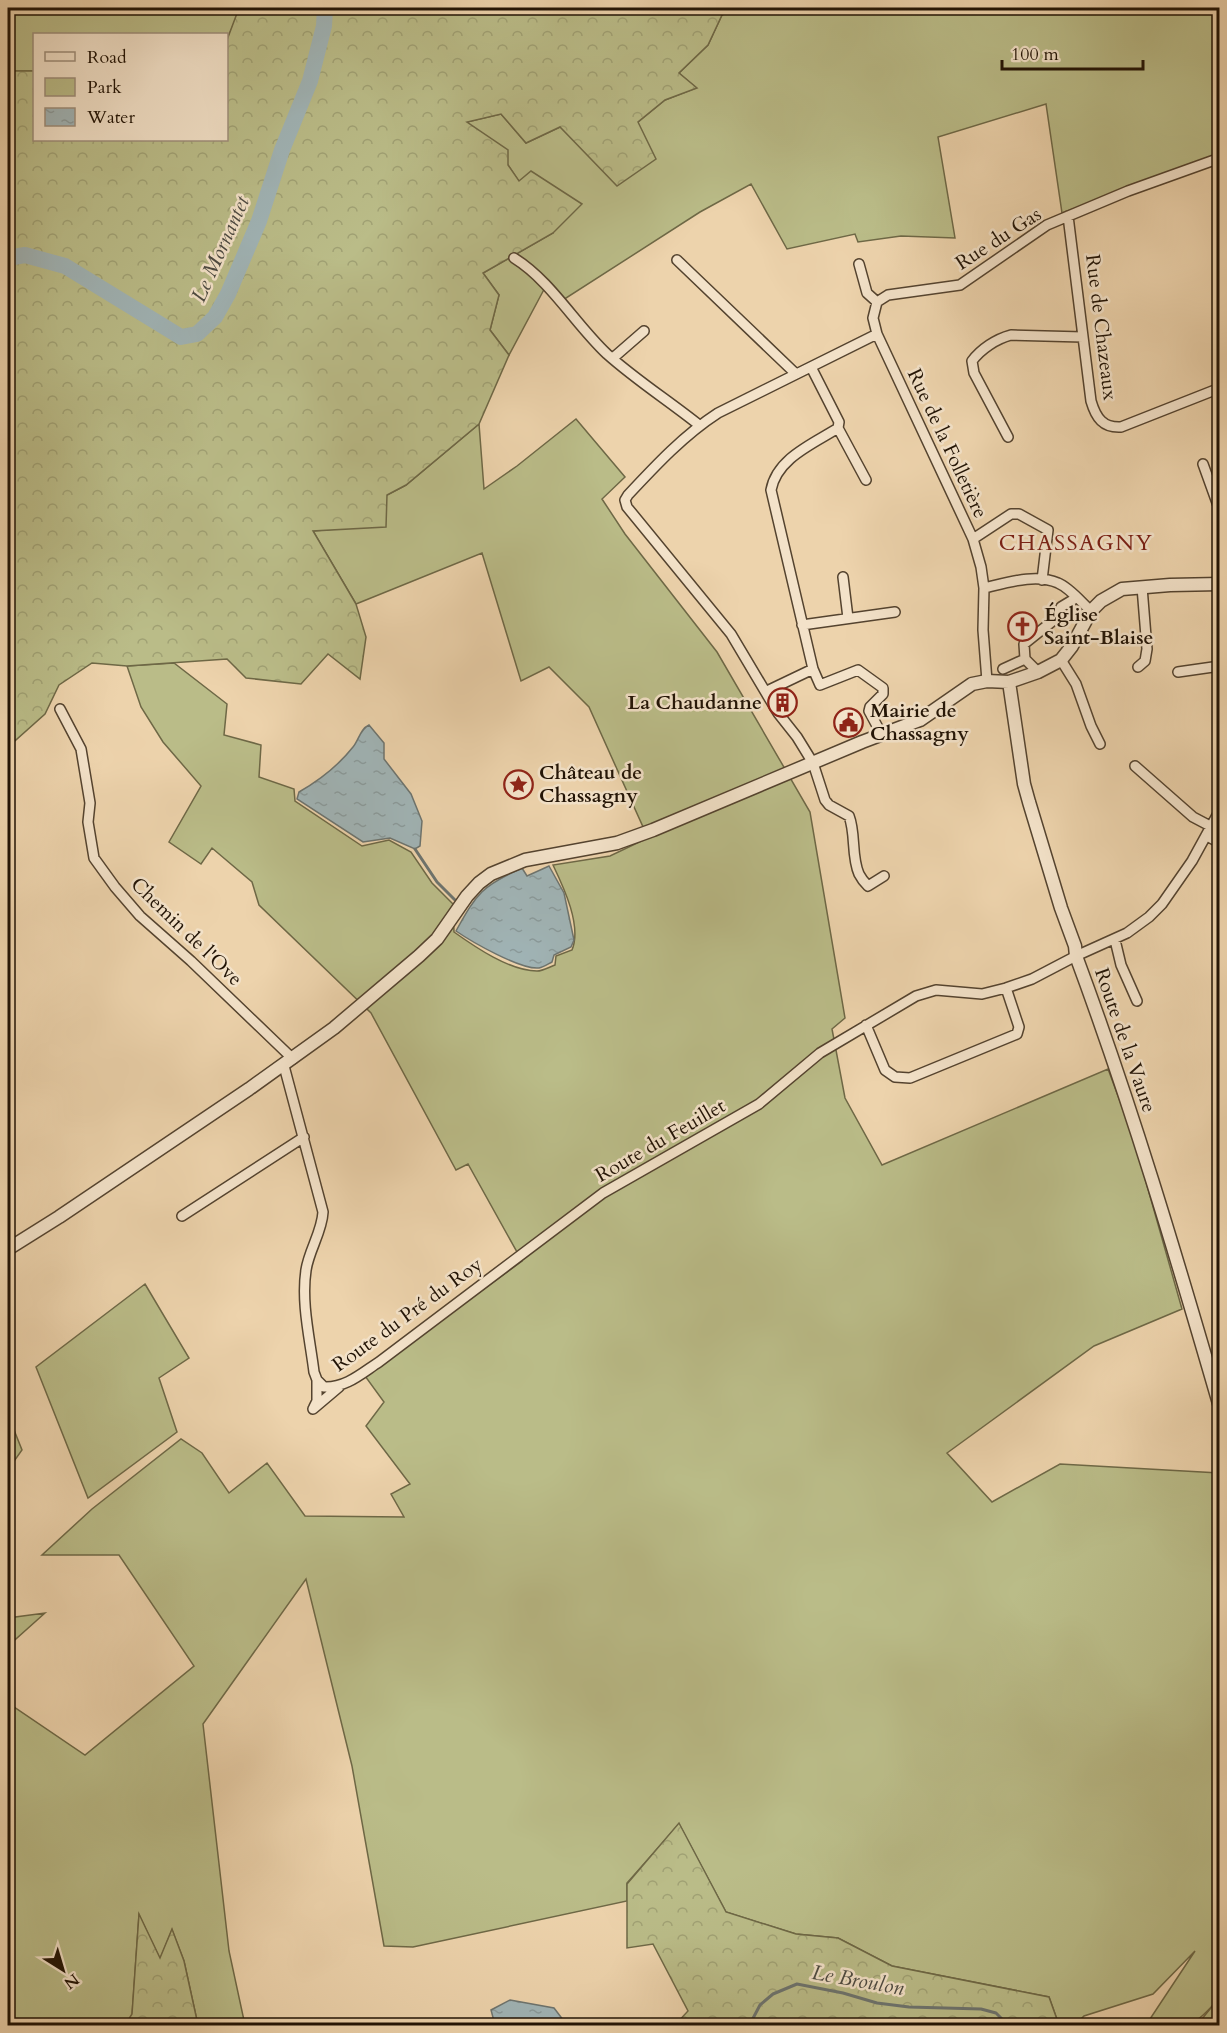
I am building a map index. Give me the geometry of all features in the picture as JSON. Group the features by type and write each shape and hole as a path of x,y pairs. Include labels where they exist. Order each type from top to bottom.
{"street":[{"name":"Rue du Gas","path":"877,302 888,295 960,285 1037,231 1128,191 1220,158"},
{"name":"Rue de Chazeaux","path":"1068,216 1083,337 1097,417 1112,428 1129,424 1220,388"},
{"path":"514,258 533,272 575,320 613,358 699,426"},
{"path":"677,260 796,374"},
{"path":"859,264 867,293 877,302"},
{"name":"Rue de la Folletière","path":"877,302 873,318 877,334 973,539 984,588 983,630 987,681"},
{"path":"613,358 644,331"},
{"path":"877,334 718,413 699,426 665,456 625,500 627,507 731,634 778,713 797,737 813,763 825,800 829,805 849,816 859,874 868,886 884,876"},
{"path":"1008,437 974,373 972,362 979,353 1011,334 1083,337"},
{"path":"811,367 839,422 838,428 866,480"},
{"path":"838,428 791,457 781,466 772,482 771,490 813,669 820,684 858,670 883,688 883,694 869,711 882,735"},
{"path":"1203,464 1220,511"},
{"path":"973,539 1011,514 1019,514 1048,530 1042,580"},
{"path":"843,577 848,618"},
{"path":"984,588 1020,580 1059,583 1091,611"},
{"path":"8,1249 288,1062 344,1020 437,939 467,896 479,883 492,874 525,860 617,843 653,830 924,718 972,684 987,681 1009,682 1038,672 1061,660 1072,646 1091,611 1101,600 1122,589 1220,584"},
{"path":"1138,667 1145,661 1147,649 1142,587"},
{"path":"1038,672 1025,659 1024,644 1059,616 1061,607 1076,597"},
{"path":"802,624 895,612"},
{"path":"1003,669 1025,659"},
{"path":"1061,660 1076,684 1100,744"},
{"path":"1178,672 1220,666"},
{"path":"766,691 813,669"},
{"name":"Route de la Vaure","path":"1009,682 1024,784 1061,908 1075,946 1076,956 1143,1152 1220,1407"},
{"name":"Chemin de l'Ove","path":"60,709 81,749 90,803 87,822 94,858 140,916 191,960 288,1062"},
{"path":"1135,766 1193,817 1212,827"},
{"name":"Route du Feuillet","path":"517,1257 603,1193 759,1104 820,1053 926,992 936,990 982,994 1006,988 1032,979 1115,939 1149,917 1162,904 1192,861 1220,810"},
{"path":"1207,836 1220,843"},
{"path":"1115,939 1120,965 1137,1001"},
{"path":"866,1025 885,1070 895,1077 910,1078 1017,1034 1019,1027 1006,988"},
{"name":"Route du Pré du Roy","path":"288,1062 323,1212 323,1221 307,1266 304,1295 314,1372 317,1380 324,1387 341,1386 379,1362 517,1257"},
{"path":"182,1216 304,1137"},
{"path":"317,1380 317,1401 313,1409 341,1386"}],"green space":[{"path":"8,8 240,9 228,38 228,33 33,33 33,71 9,71"},
{"path":"239,8 734,8 722,15 708,45 679,73 697,88 665,100 638,122 656,159 617,186 560,127 526,143 501,114 467,122 508,150 508,165 519,181 531,171 582,204 553,233 483,273 499,295 490,330 509,355 479,424 406,485 387,495 386,527 313,531 356,604 366,637 360,679 328,654 301,684 246,678 227,659 127,666 92,663 59,685 45,714 8,747 8,69 9,71 33,71 33,141 228,141 228,37"},
{"path":"734,8 1219,8 1219,156 1062,213 1046,104 938,137 955,238 901,236 858,242 855,234 787,249 751,184 700,212 563,300 548,282 509,355 490,330 499,295 483,273 553,233 508,165 467,122 501,114 526,143 560,127 638,122 665,100 696,88 679,73 708,45 722,15"},
{"path":"576,419 625,477 602,499 625,534 717,652 810,812 845,1018 832,1029 845,1098 882,1165 1108,1069 1133,1136 1182,1309 1094,1346 947,1453 992,1502 1060,1464 1219,1473 1219,1998 1202,2017 1188,2024 1146,2025 1195,1951 1153,1994 1084,2016 1075,2025 1059,2025 1049,1997 892,1966 838,1938 796,1934 726,1912 679,1824 627,1883 627,1901 413,1947 384,1946 352,1766 306,1579 203,1724 229,1951 245,2025 198,2025 184,1961 172,1930 160,1959 139,1915 132,2015 125,2025 8,2025 8,1703 85,1755 194,1666 119,1555 42,1555 92,1509 181,1439 202,1453 229,1493 267,1463 305,1516 404,1517 391,1494 410,1484 366,1426 384,1402 365,1376 522,1261 468,1164 456,1170 371,1013 259,905 252,882 212,848 201,864 169,842 201,786 163,742 141,707 127,666 174,663 227,704 224,735 261,745 259,777 294,789 295,801 362,846 389,840 411,852 432,883 453,904 454,932 462,938 504,963 516,967 537,971 555,965 556,956 572,950 575,930 570,907 553,865 610,856 648,838 589,707 549,667 521,681 482,553 356,604 313,531 347,528 387,495 406,485 479,424 484,489"},
{"path":"145,1284 189,1358 159,1378 177,1432 88,1498 36,1367"},
{"path":"8,1415 22,1450 12,1464 8,1477"},
{"path":"45,1613 8,1646 8,1618"},
{"path":"679,1823 726,1912 796,1934 838,1938 892,1966 1049,1997 1059,2025 675,2025 688,2011 653,1944 627,1948 627,1884"},
{"path":"139,1914 160,1958 172,1929 184,1961 198,2025 125,2025 132,2014"},
{"path":"1219,1998 1219,2025 1189,2025 1202,2019"}],"water":[{"path":"369,725 384,743 384,759 411,794 422,821 420,846 415,849 390,838 363,842 297,799 299,792 341,760"},
{"path":"549,866 564,893 574,940 571,947 554,955 552,962 539,968 521,965 456,931 476,899 489,886 522,868 527,876"},
{"path":"510,2000 554,2008 567,2025 495,2025 491,2010"}],"waterway":[{"name":"Le Mornantet","path":"8,258 25,255 65,266 181,337 197,334 215,317 228,294 259,221 282,150 310,81 324,26 325,8"},
{"path":"415,849 437,882 455,900"},
{"name":"Le Broulon","path":"749,2026 760,2005 773,1994 797,1984 843,1993 877,2003 909,2007 981,2009 996,2013 1009,2026"}],"place":[{"name":"Église Saint-Blaise","path":"1023,626"},
{"name":"La Chaudanne","path":"783,702"},
{"name":"Mairie de Chassagny","path":"849,722"},
{"name":"Château de Chassagny","path":"518,784"}],"district":[{"name":"CHASSAGNY","path":"1076,542"}]}
